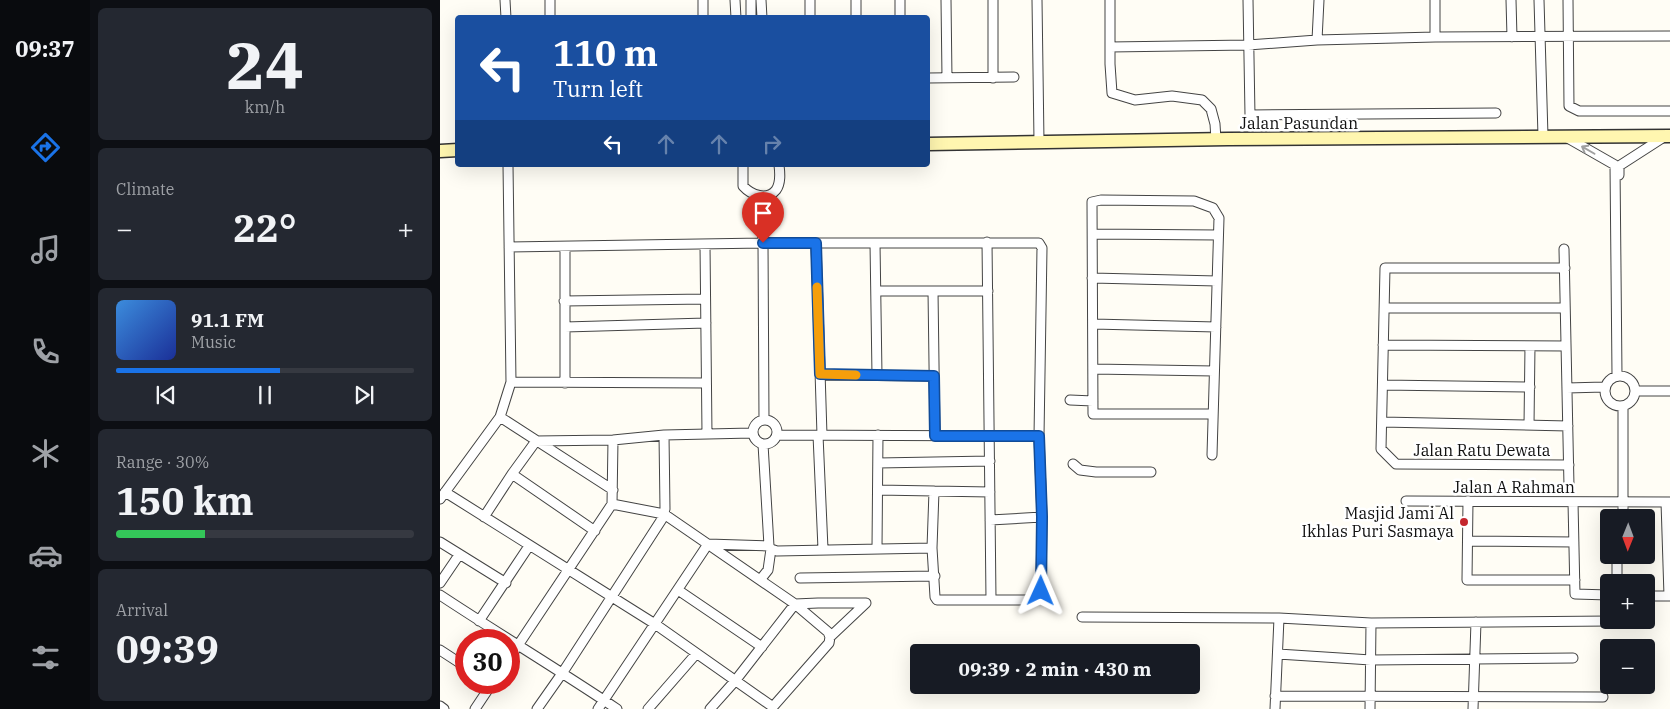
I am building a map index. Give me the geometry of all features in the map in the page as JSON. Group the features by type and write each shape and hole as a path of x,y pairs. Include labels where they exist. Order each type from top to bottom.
{"street":[{"path":"505,0 506,15"},
{"path":"550,0 550,15"},
{"path":"703,0 703,15"},
{"path":"736,0 736,15"},
{"path":"751,0 751,15"},
{"path":"762,0 762,15"},
{"path":"810,0 810,15"},
{"path":"856,0 856,15"},
{"path":"900,0 900,15"},
{"path":"946,0 947,78"},
{"path":"993,0 993,78"},
{"path":"1037,0 1039,141"},
{"path":"1110,0 1112,93 1135,100 1172,96 1202,100 1211,109 1215,124 1216,140"},
{"path":"1248,0 1250,115 1496,113"},
{"path":"1317,40 1318,0"},
{"path":"1435,37 1436,0"},
{"path":"1511,0 1512,37"},
{"path":"1539,0 1543,136"},
{"path":"1568,0 1569,102 1572,109 1579,111 1670,111"},
{"path":"1110,47 1248,45 1317,40 1435,37 1568,38 1670,36"},
{"path":"930,78 1014,77"},
{"path":"1565,136 1617,166"},
{"path":"1617,166 1667,136"},
{"name":"Jalan Pasundan","path":"930,144 1039,141 1667,136"},
{"path":"440,150 455,150"},
{"path":"1617,166 1618,375"},
{"path":"508,167 511,382 500,418 442,496 484,517 655,624 772,708 829,643 830,637 828,632 795,604 664,514 612,504"},
{"path":"743,167 743,186 752,194 761,196 775,191 779,183 779,167"},
{"path":"761,196 764,420"},
{"path":"1212,455 1220,218 1213,208 1194,201 1101,200 1092,202 1093,414 1213,414"},
{"path":"1092,234 1218,235"},
{"path":"987,242 991,599"},
{"path":"509,246 1036,242 1042,248 1039,436 1042,517 1040,594 1030,600 937,600 935,597 932,548 934,491"},
{"path":"816,243 823,549"},
{"path":"876,243 877,375"},
{"path":"705,245 704,299 707,434"},
{"path":"565,246 565,383"},
{"path":"1564,249 1569,486"},
{"path":"1565,268 1385,268 1382,422 1568,426"},
{"path":"1092,278 1217,281"},
{"path":"933,291 935,436"},
{"path":"876,292 988,291"},
{"path":"564,301 704,299"},
{"path":"1384,308 1566,308"},
{"path":"565,327 706,323"},
{"path":"1093,324 1216,327"},
{"path":"1384,345 1566,346"},
{"path":"1529,426 1530,346"},
{"path":"1093,369 1214,371"},
{"path":"820,374 934,376"},
{"path":"1618,375 1628,377 1634,383 1636,390 1634,398 1629,403 1620,406 1607,399 1604,394 1604,387 1611,378 1618,375"},
{"path":"511,382 706,383"},
{"path":"1383,386 1530,387"},
{"path":"1567,388 1604,387"},
{"path":"1636,390 1670,390"},
{"path":"1070,400 1092,401"},
{"path":"1619,509 1620,406"},
{"path":"500,418 612,490"},
{"path":"764,420 770,420 777,429 777,435 769,444 757,442 752,433 758,421 764,420"},
{"name":"Jalan Ratu Dewata","path":"1382,422 1381,448 1396,464 1569,466"},
{"path":"536,441 613,440 664,435 752,433"},
{"path":"537,709 662,519 665,504 664,435"},
{"path":"777,435 1039,436"},
{"path":"877,548 878,435"},
{"path":"520,642 612,504 613,440"},
{"path":"484,517 536,441"},
{"path":"760,580 768,570 770,547 763,444"},
{"path":"878,463 990,461"},
{"path":"1073,464 1080,470 1096,472 1151,472"},
{"path":"512,474 595,531"},
{"path":"878,490 990,492"},
{"name":"Jalan A Rahman","path":"1406,501 1668,502"},
{"path":"1468,502 1467,580 1575,580"},
{"path":"1573,502 1575,594 1600,595"},
{"path":"1655,596 1669,596 1668,502"},
{"path":"1620,503 1621,509"},
{"path":"990,520 1042,517"},
{"path":"1468,541 1574,542"},
{"path":"440,542 506,583"},
{"path":"708,544 770,547 777,551 932,548"},
{"path":"598,709 708,544"},
{"path":"479,621 529,546"},
{"path":"440,582 459,555"},
{"path":"800,578 935,576"},
{"path":"678,590 762,647"},
{"path":"440,595 492,629"},
{"path":"710,709 735,681 795,604 818,602 866,603 830,637"},
{"path":"1082,617 1279,618 1371,623 1600,621"},
{"path":"1275,709 1279,618"},
{"path":"1473,709 1476,622"},
{"path":"1370,709 1371,623"},
{"path":"520,646 563,672 617,709"},
{"path":"440,650 455,660"},
{"path":"648,709 696,654"},
{"path":"1278,654 1370,660 1573,658"},
{"path":"475,709 485,694"},
{"path":"1275,696 1604,697"},
{"path":"440,706 444,709"}],"slow traffic":[{"path":"817,287 820,374 856,375"}],"place":[{"name":"Masjid Jami Al Ikhlas Puri Sasmaya","path":"1464,522"}],"route":[{"path":"763,243 816,243 820,374 934,376 935,436 1039,436 1042,517 1041,591"}]}
